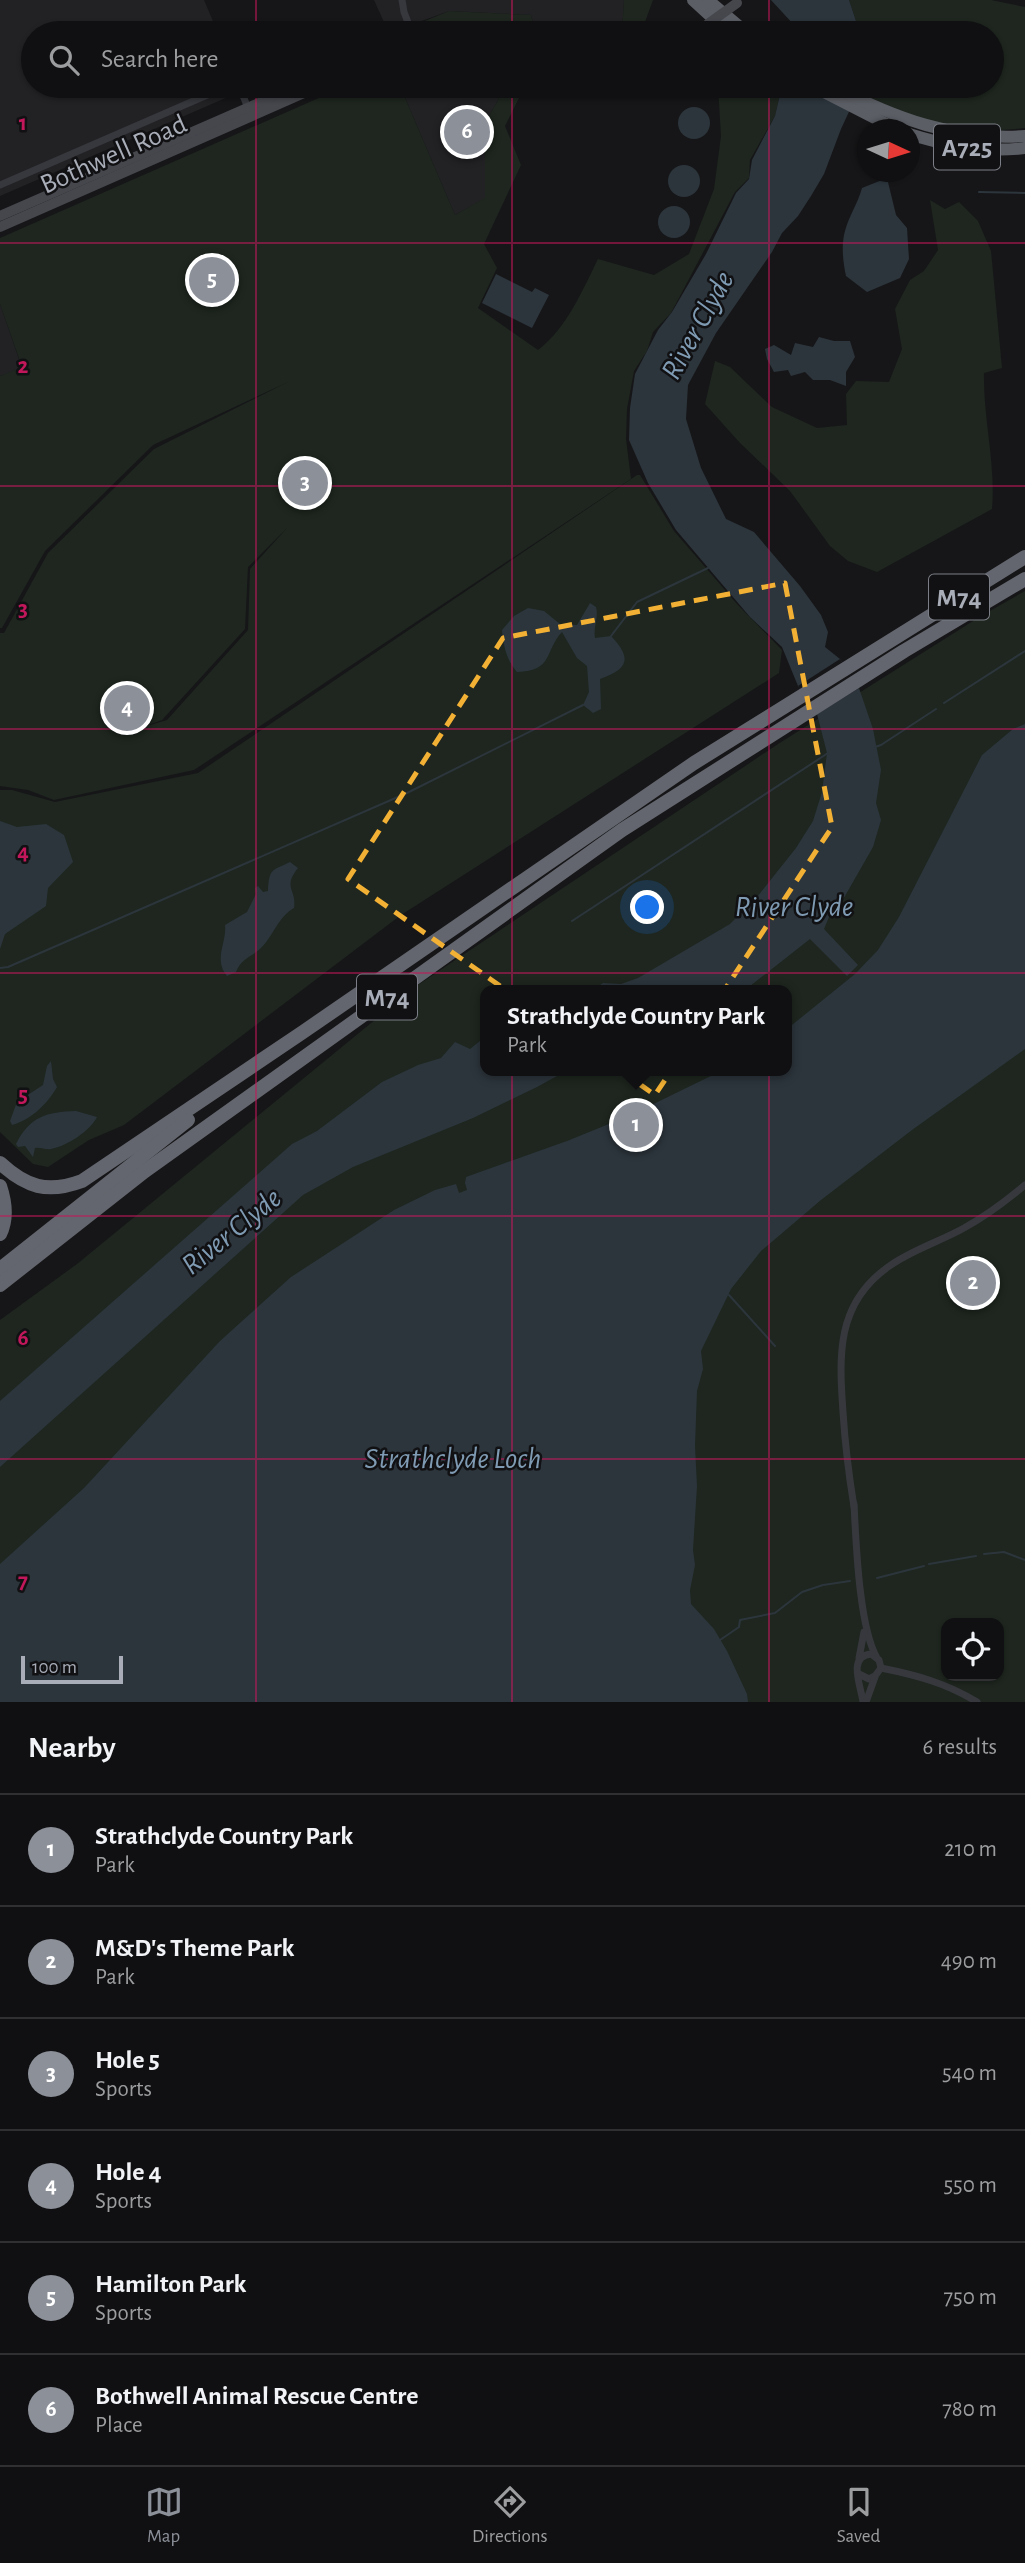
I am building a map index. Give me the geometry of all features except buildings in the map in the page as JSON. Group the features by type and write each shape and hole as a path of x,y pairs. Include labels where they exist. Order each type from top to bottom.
{"highway":[{"path":"693,0 716,21"},
{"path":"708,0 733,21"},
{"name":"A725","path":"839,98 876,114 959,133 995,137 1025,136"},
{"name":"A725","path":"851,98 883,119"},
{"name":"A725","path":"920,137 964,147 1025,150"},
{"name":"M74","path":"0,1269 268,1056 755,724 1025,558"},
{"name":"M74","path":"0,1285 145,1171 622,830 904,651 1025,579"},
{"path":"0,1163 23,1182 51,1188 82,1181 268,1056"},
{"path":"0,1186 6,1203 0,1234"}],"main road":[{"path":"712,21 739,1"},
{"name":"Bothwell Road","path":"0,216 271,98"},
{"name":"Bothwell Road","path":"0,228 293,98"}],"street":[{"path":"402,0 407,21"},
{"path":"0,185 200,98"},
{"path":"244,98 248,108"},
{"path":"881,1668 865,1625 844,1419 840,1361 851,1311 864,1290 889,1266 962,1229 1002,1204 1025,1185"},
{"path":"842,1347 854,1507"},
{"path":"865,1625 856,1664 865,1702"},
{"path":"859,1658 871,1654 877,1658"},
{"path":"865,1702 881,1668"},
{"path":"881,1668 934,1680 977,1702"},
{"path":"859,1674 869,1679 876,1676"}],"highlighted area":[{"path":"785,583 832,827 655,1095 348,879 503,638"}],"shaded area":[{"path":"0,0 204,0 213,21 21,21 21,98 226,98 0,196"},
{"path":"374,0 624,0 623,21 532,21 531,15 449,11 422,21 384,21"},
{"path":"624,0 653,0 645,21 623,21"},
{"path":"849,0 991,0 1025,7 1025,128 959,128 920,118 871,98 1004,98 1004,21 856,21"},
{"path":"449,11 531,15 532,21 497,21 425,21"},
{"path":"319,98 405,98 455,215 485,198 485,123 499,98 519,98 505,126 521,165 484,244 497,268 478,308 538,350 566,320 598,259 654,275 689,254 714,189 721,136 719,98 779,98 775,116 750,160 749,178 735,192 671,313 653,332 647,351 634,371 627,409 626,439 631,479 194,770 54,800 28,790 0,786 0,633 4,633 48,553 154,449 288,382 153,445 45,551 0,628 0,376 22,367 0,304 0,238","holes":["287,528 250,569 248,630 167,720 140,728 162,720 245,629 248,567"]},
{"path":"405,98 499,98 485,123 486,198 455,215"},
{"path":"930,200 945,209 959,202 978,221 991,251 1002,368 984,373 992,509 877,572 848,561 830,546 790,491 740,443 705,404 715,361 730,367 772,407 817,428 847,425 846,394 856,381 889,382 902,349 895,309 910,280 924,271 938,250"},
{"path":"0,304 22,368 0,376"},
{"path":"640,475 674,531 737,604 782,650 779,673 401,915 124,1125 89,1140 48,1167 33,1164 0,1132 0,790 12,790 55,802 198,773"},
{"path":"1025,591 1025,1702 0,1702 0,1320 77,1264 415,987 778,744"}],"water":[{"path":"771,0 849,0 856,21 790,21"},
{"name":"River Clyde","path":"779,98 855,98 824,174 716,333 688,385 686,419 701,468 726,519 754,532 821,615 828,632 825,647 840,659 859,688 873,729 881,770 876,803 881,820 873,847 824,929 858,965 847,976 810,939 751,985 600,985 621,984 638,978 730,924 757,897 796,848 813,821 822,792 827,753 817,714 798,686 782,647 750,617 676,530 648,483 629,440 635,374 658,330 672,312 706,254 736,193 749,179 752,160 775,116"},
{"path":"694,107 705,112 710,123 705,134 694,139 683,134 678,123 683,112"},
{"path":"684,165 695,170 700,181 695,192 684,197 673,192 668,181 673,170"},
{"path":"877,182 888,182 896,215 907,228 909,259 900,278 867,292 846,276 843,254 847,225 862,188"},
{"path":"674,206 685,211 690,222 685,233 674,238 663,233 658,222 663,211"},
{"path":"496,274 532,292 535,288 549,295 532,328 482,303"},
{"path":"819,337 850,341 855,357 846,372 846,386 830,380 813,380 805,372 791,376 788,370 774,372 765,349 774,345 791,355 795,343 813,347"},
{"path":"590,603 597,611 595,638 611,636 624,657 622,667 600,679 601,709 593,713 583,705 589,692 587,666 577,658 562,632 543,664 529,671 517,672 506,652 502,630 514,616 528,608 544,611 560,624 577,625"},
{"name":"Strathclyde Loch","path":"1025,724 1025,1049 912,1130 821,1200 761,1251 731,1289 701,1351 703,1369 697,1391 697,1486 693,1550 695,1565 690,1590 691,1604 714,1629 727,1651 747,1694 748,1702 0,1702 0,1564 84,1488 220,1341 291,1277 394,1210 435,1190 456,1184 459,1193 467,1190 466,1177 631,1115 711,1076 792,1076 792,1025 855,974 878,950 899,917 982,755 1013,729"},
{"path":"0,821 17,827 46,824 64,835 73,862 48,888 46,906 5,934 0,949"},
{"path":"290,862 298,868 290,884 294,908 284,916 261,948 244,961 236,972 227,976 221,963 225,925 247,912 256,894 255,888 258,886 263,892 268,891 269,878 273,871"},
{"name":"River Clyde","path":"480,1041 480,1076 557,1076 473,1118 353,1167 303,1195 0,1467 0,1401 292,1144 317,1131 382,1082 418,1065 441,1058 455,1042 470,1049"},
{"path":"51,1061 57,1087 38,1110 12,1125 10,1121 17,1102 43,1085 47,1066"},
{"path":"76,1111 97,1117 84,1132 71,1141 51,1149 35,1148 33,1157 25,1146 18,1147 16,1144 27,1127 40,1117"}],"pier":[{"path":"840,659 859,688 817,714 798,686"}],"waterway":[{"path":"979,192 1025,193"},
{"path":"611,636 637,602 708,568"},
{"path":"944,703 1025,651"},
{"path":"0,968 8,967 407,793 583,705"},
{"path":"875,747 936,709"},
{"path":"572,921 828,753"},
{"path":"729,1295 775,1346"},
{"path":"984,1554 1004,1552 1025,1560"},
{"path":"929,1564 976,1556"},
{"path":"877,1578 924,1566"},
{"path":"720,1640 739,1627 740,1620 775,1613 802,1592 823,1585 850,1581"}],"place":[{"name":"Bothwell Animal Rescue Centre","path":"467,132"},
{"name":"Hamilton Park","path":"212,280"},
{"name":"Hole 5","path":"305,483"},
{"name":"Hole 4","path":"127,708"},
{"name":"Strathclyde Country Park","path":"636,1125"},
{"name":"M&D's Theme Park","path":"973,1283"}]}
